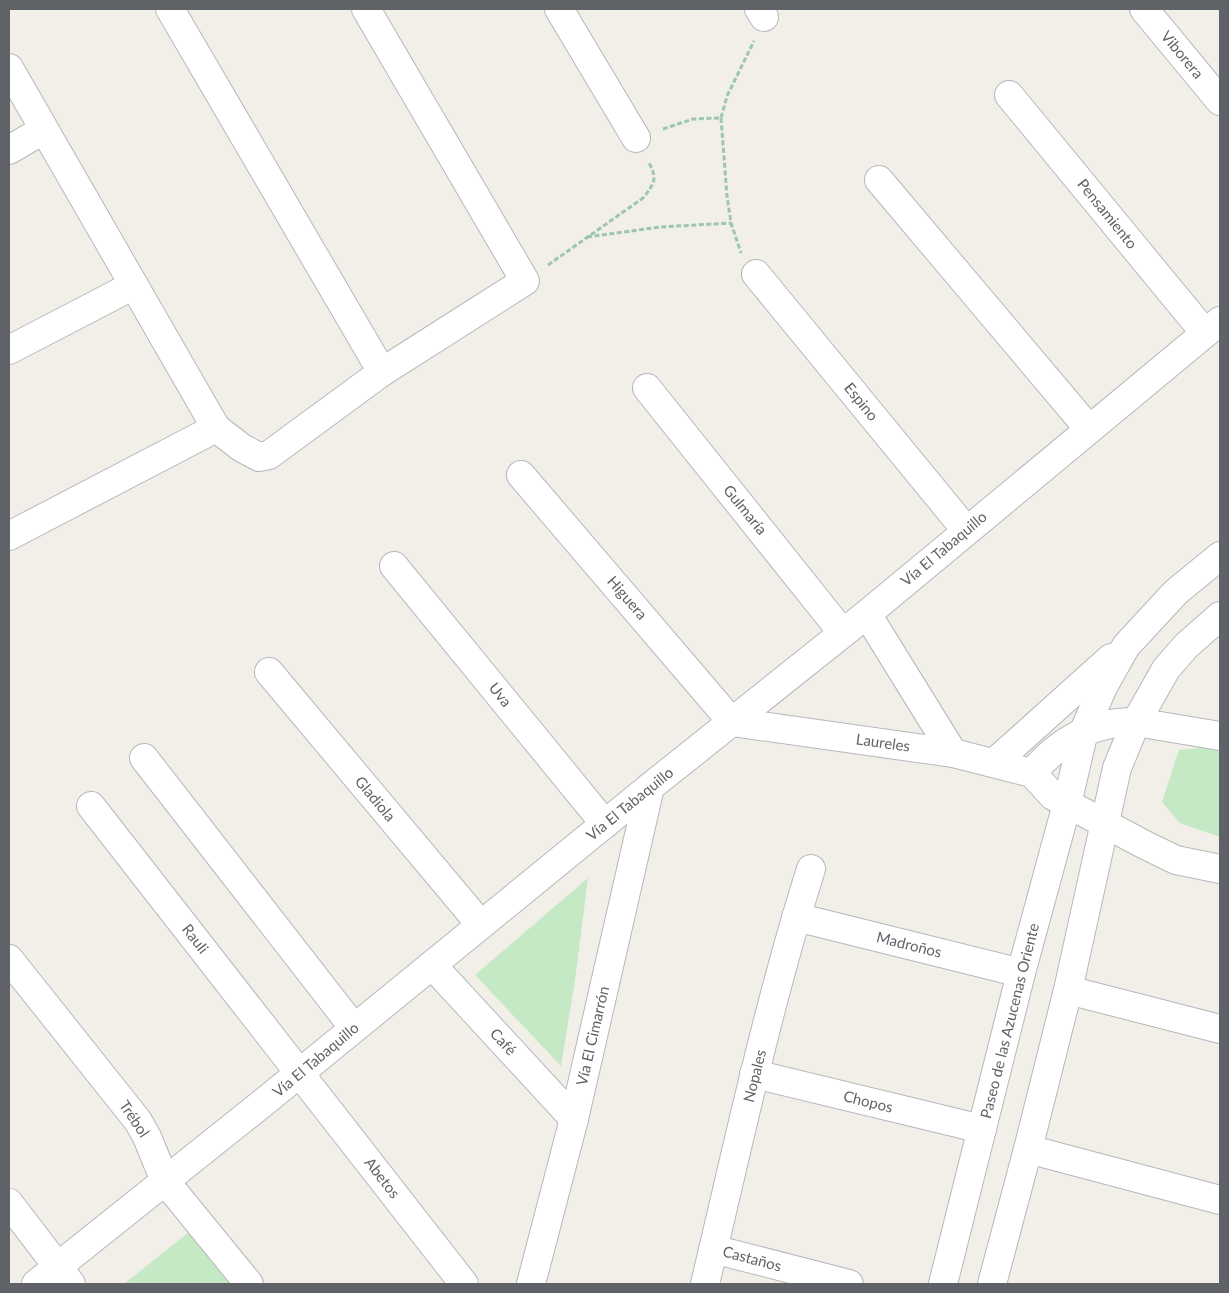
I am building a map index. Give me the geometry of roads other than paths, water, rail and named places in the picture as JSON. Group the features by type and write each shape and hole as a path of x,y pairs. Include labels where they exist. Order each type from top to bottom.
{"street":[{"path":"170,9 382,372"},
{"path":"9,68 216,428 242,448 259,457 269,455 382,372 525,281 366,9"},
{"path":"559,9 636,138"},
{"name":"Viborera","path":"1144,9 1220,101"},
{"name":"Pensamiento","path":"1009,95 1213,327"},
{"path":"9,150 44,130"},
{"path":"879,180 1089,429"},
{"name":"Espino","path":"756,274 966,530"},
{"path":"9,350 134,285"},
{"name":"Vía El Tabaquillo","path":"36,1284 64,1276 165,1181 650,787 842,632 867,614 1213,327"},
{"name":"Gulmaría","path":"647,388 842,632"},
{"path":"9,536 216,428"},
{"name":"Higuera","path":"521,474 732,722"},
{"path":"994,763 1126,646 1176,592 1220,556"},
{"name":"Uva","path":"394,566 605,824"},
{"path":"867,614 953,753"},
{"path":"992,1284 1068,990 1117,768 1136,722 1166,668 1186,646 1216,623"},
{"name":"Paseo de las Azucenas Oriente","path":"943,1284 1021,973 1067,804 1084,731 1102,687 1126,646"},
{"name":"Gladiola","path":"269,672 481,925"},
{"name":"Laureles","path":"732,722 953,753 1032,773"},
{"path":"1220,736 1136,722 1123,722 1084,731 1066,740 1044,758 1032,773 1052,796 1104,824 1176,860 1220,869"},
{"path":"144,758 354,1028"},
{"name":"Vía El Cimarrón","path":"531,1284 574,1119 650,787"},
{"name":"Rauli","path":"91,806 300,1072"},
{"name":"Nopales","path":"705,1284 754,1074 796,917 811,869"},
{"name":"Madroños","path":"796,917 1021,973"},
{"name":"Trébol","path":"9,959 138,1120 155,1154 165,1181 249,1284"},
{"name":"Café","path":"432,965 574,1119"},
{"path":"1068,990 1220,1029"},
{"name":"Abetos","path":"300,1072 464,1284"},
{"name":"Chopos","path":"754,1074 982,1129"},
{"path":"1028,1149 1220,1200"},
{"path":"9,1203 64,1276"},
{"name":"Castaños","path":"713,1249 849,1284"}]}
